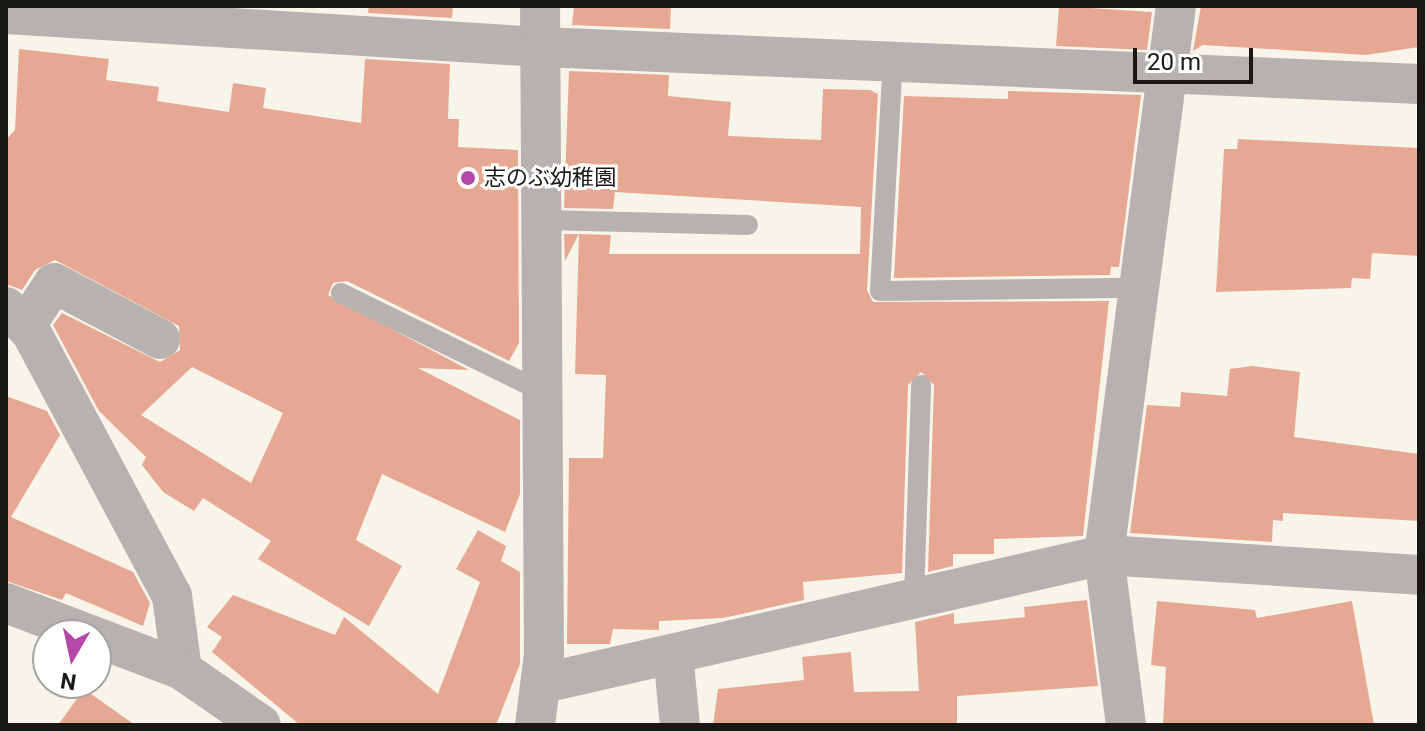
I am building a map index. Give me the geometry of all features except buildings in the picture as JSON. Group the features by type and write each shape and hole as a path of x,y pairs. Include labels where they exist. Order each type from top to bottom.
{"street":[{"path":"535,725 544,683 540,6"},
{"path":"1126,725 1104,555 1176,6"},
{"path":"6,14 541,47 893,58 1419,84"},
{"path":"160,339 54,283 16,316 172,596 182,670"},
{"path":"544,683 1104,555 1419,575"},
{"path":"6,603 182,670 255,723"},
{"path":"673,654 680,725"}],"lane":[{"path":"893,58 880,291 1140,288"},
{"path":"543,220 748,225"},
{"path":"341,293 543,392"},
{"path":"914,599 921,385"}],"place":[{"name":"志のぶ幼稚園","path":"468,178"}]}
